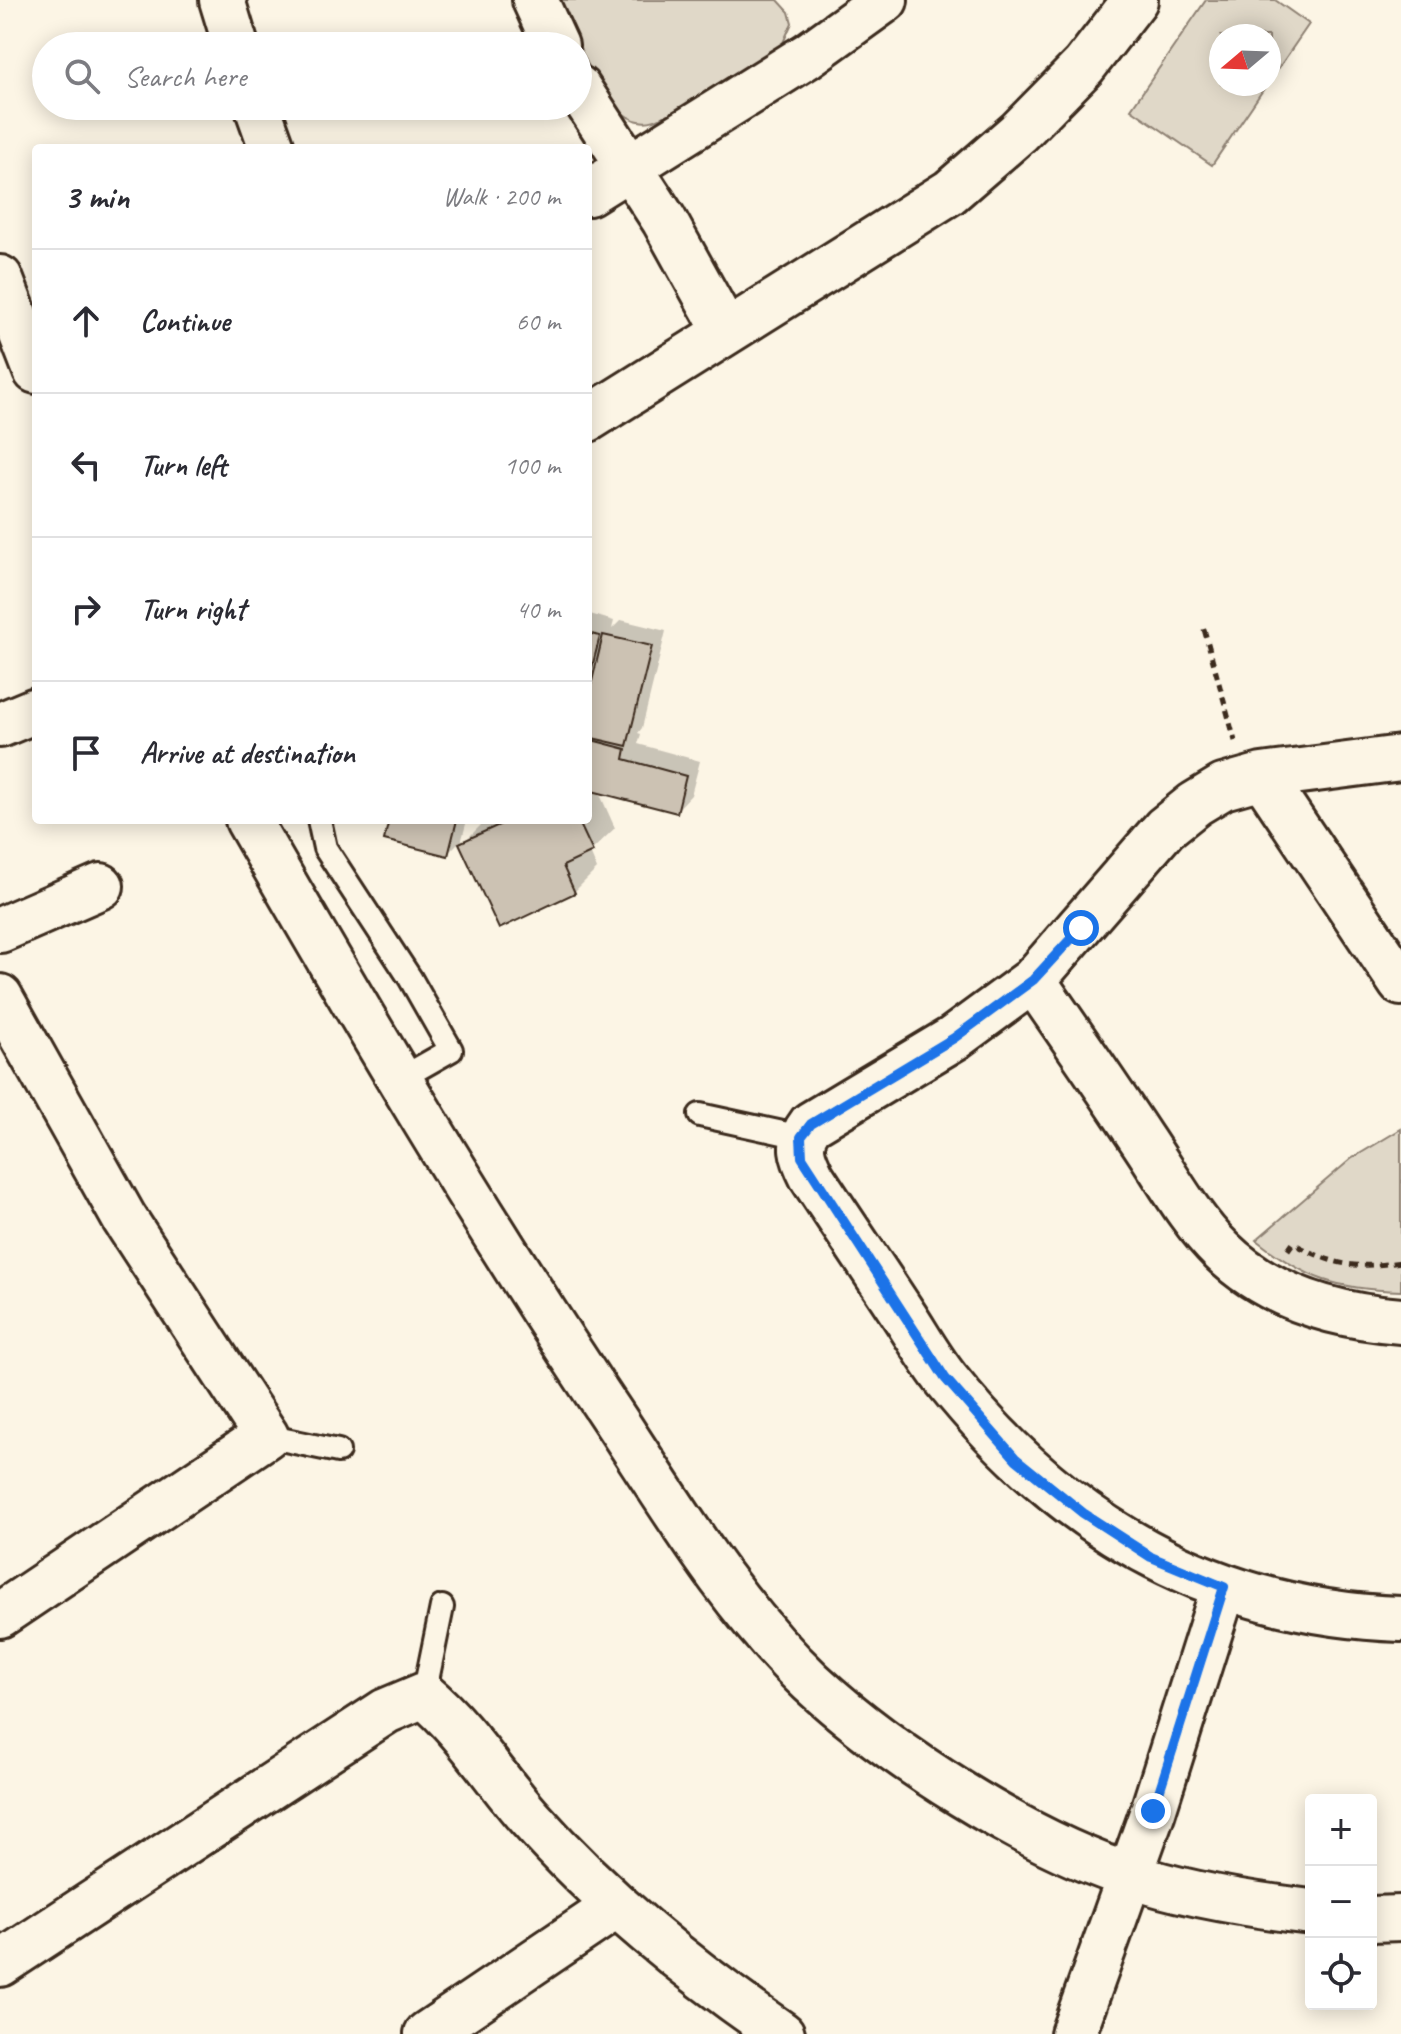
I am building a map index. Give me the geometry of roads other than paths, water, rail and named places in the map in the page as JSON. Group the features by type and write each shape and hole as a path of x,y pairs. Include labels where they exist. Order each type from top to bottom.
{"street":[{"path":"222,0 232,32"},
{"path":"535,0 550,32"},
{"path":"592,416 950,192 1018,133 1084,66 1135,0"},
{"path":"592,190 856,7"},
{"path":"592,110 664,220 726,332"},
{"path":"262,120 271,144"},
{"path":"0,278 32,361"},
{"path":"0,725 32,712"},
{"path":"1401,758 1254,778 1204,798 1165,828 1033,980 954,1038 811,1124 801,1137 802,1157 812,1177 945,1378 1016,1459 1083,1513 1151,1557 1224,1587 1304,1608 1401,1619"},
{"path":"1254,778 1401,983"},
{"path":"250,824 398,1080 534,1300 746,1613 812,1683 914,1762 1017,1827 1130,1876 1263,1906 1305,1911"},
{"path":"0,930 101,886"},
{"path":"1033,980 1187,1208 1222,1251 1264,1283 1310,1304 1358,1317 1401,1321"},
{"path":"0,997 124,1218 266,1436 6,1598"},
{"path":"1073,2034 1130,1876 1224,1587"},
{"path":"0,1964 386,1711 424,1695 443,1711 528,1816 615,1907 703,1980 782,2034"},
{"path":"427,2034 615,1907"},
{"path":"1377,1919 1401,1918"}],"lane":[{"path":"320,824 325,848 410,978 451,1050 398,1080"},
{"path":"700,1115 801,1137"},
{"path":"266,1436 338,1451"},
{"path":"424,1695 442,1607"}]}
